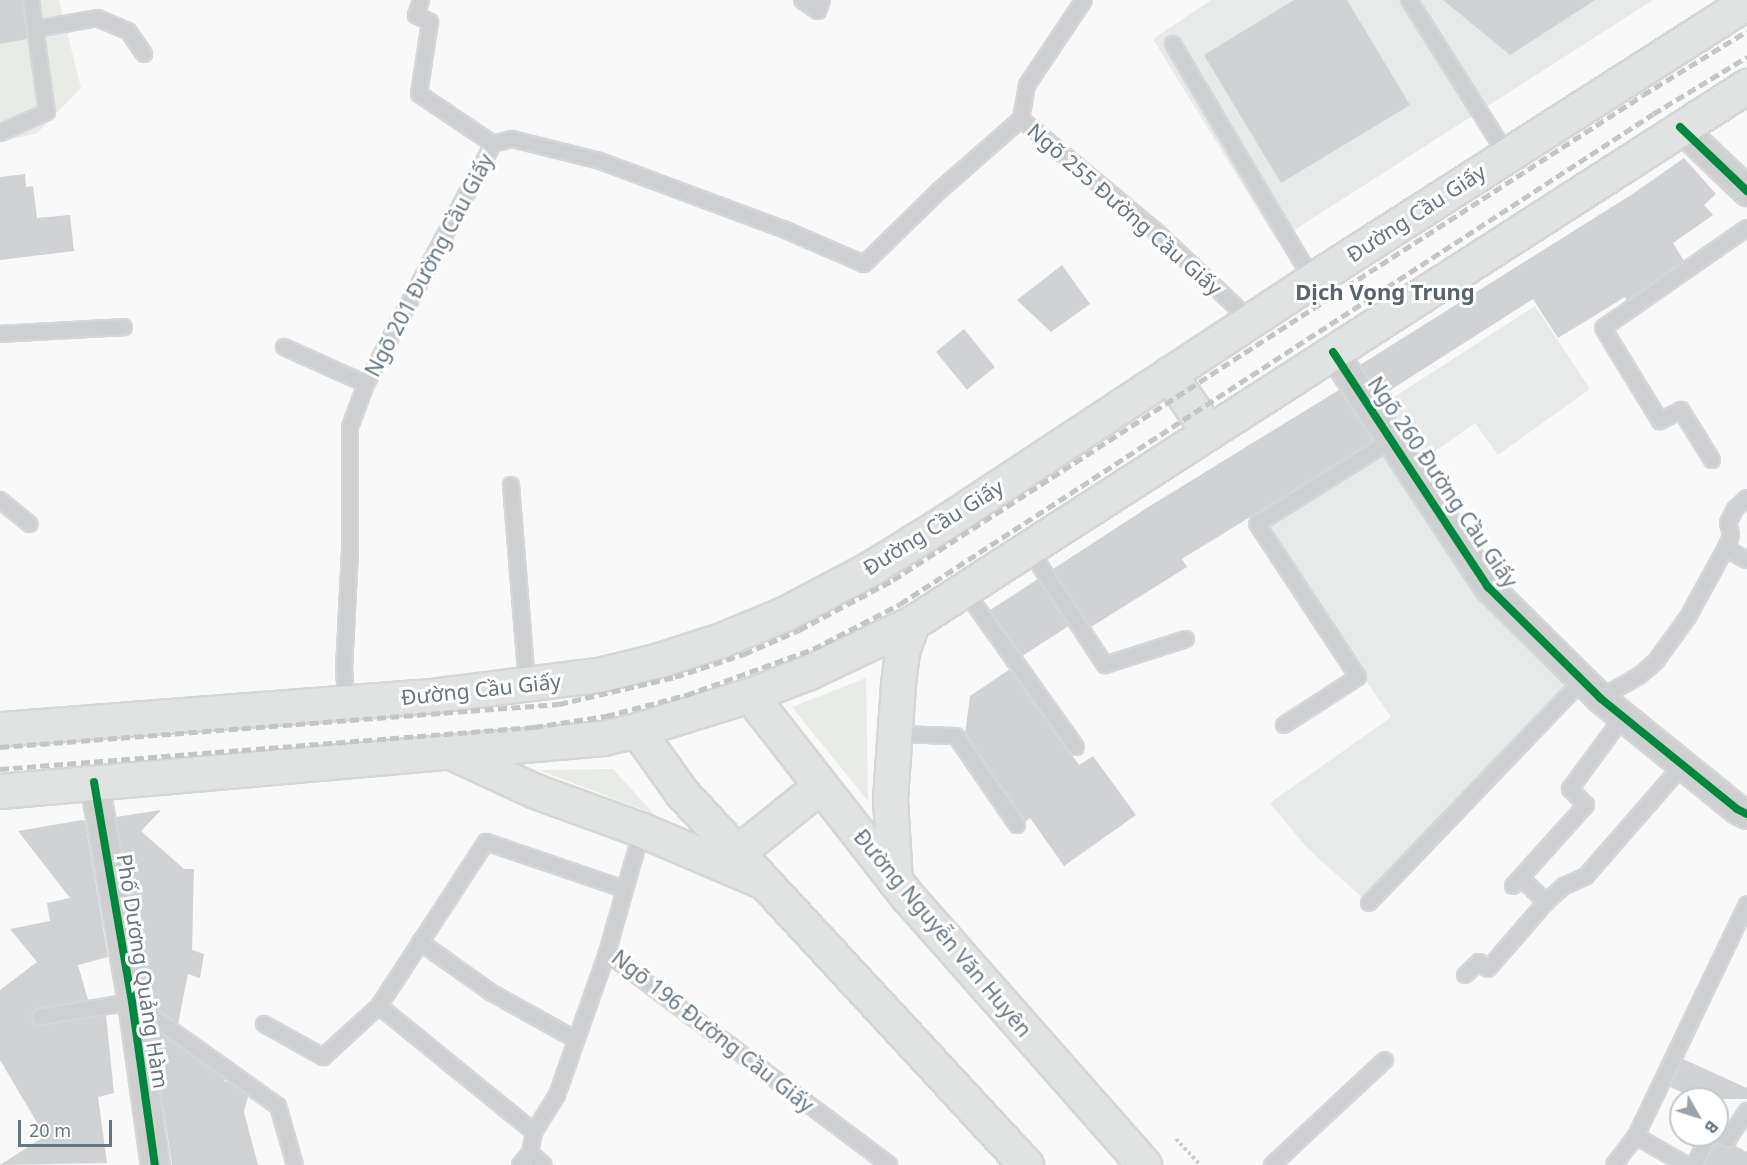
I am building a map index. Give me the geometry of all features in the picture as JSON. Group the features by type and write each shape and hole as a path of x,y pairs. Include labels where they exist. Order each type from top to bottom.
{"main road":[{"name":"Đường Cầu Giấy","path":"0,729 346,703 598,675 659,660 720,640 784,614 869,569 945,522 1250,320 1747,2"},
{"path":"0,790 448,751 543,745 637,730 750,694 865,647 912,623 963,588 1029,549 1747,86"},
{"path":"1169,374 1209,432"},
{"path":"894,881 890,799 903,651 912,623"},
{"name":"Đường Nguyễn Văn Huyên","path":"750,694 894,881 1144,1165"},
{"path":"637,730 682,793 1026,1165"},
{"path":"448,751 535,791 642,830 767,883"},
{"path":"738,852 820,786"}],"street":[{"path":"1680,128 1747,191"},
{"name":"Ngõ 260 Đường Cầu Giấy","path":"1333,352 1488,587 1623,717 1737,809 1747,814"},
{"name":"Phố Dương Quảng Hàm","path":"94,782 132,1002 155,1165"}],"lane":[{"path":"0,133 47,112 31,0"},
{"path":"421,0 416,15 430,22 419,94 493,144"},
{"path":"802,0 818,11 822,0"},
{"name":"Ngõ 255 Đường Cầu Giấy","path":"1084,0 1027,85 1021,119 1159,234 1250,320"},
{"path":"1409,0 1507,155"},
{"path":"36,29 97,18 128,31 144,54"},
{"path":"1173,44 1312,280"},
{"name":"Ngõ 201 Đường Cầu Giấy","path":"346,703 344,670 350,551 350,427 366,384 493,144 512,139 600,160 783,229 864,264 940,190 1021,119"},
{"path":"1712,460 1681,410 1660,421 1603,328 1747,228"},
{"path":"0,334 124,327"},
{"path":"284,347 366,384"},
{"path":"1284,725 1358,677 1257,524 1390,441"},
{"path":"511,485 527,684"},
{"path":"1369,903 1592,689 1639,676 1656,661 1688,617 1728,544 1731,534 1728,523 1735,509 1747,498"},
{"path":"0,500 30,524"},
{"path":"1728,544 1732,552 1747,560"},
{"path":"1029,549 1105,665 1186,639"},
{"path":"963,588 1076,747"},
{"path":"1546,902 1517,882 1586,805 1570,789 1623,717"},
{"path":"895,734 956,736 1017,825"},
{"path":"1465,975 1479,962 1488,969 1546,902 1564,885 1586,876 1683,765"},
{"name":"Ngõ 196 Đường Cầu Giấy","path":"642,830 607,953 889,1165"},
{"path":"264,1024 323,1057 379,1006 486,842 624,889"},
{"path":"1614,1165 1636,1136 1747,904"},
{"path":"420,942 492,993 575,1040"},
{"path":"520,1165 530,1153 534,1132 557,1095 607,953"},
{"path":"40,1017 132,1002 278,1106 295,1165"},
{"path":"379,1006 534,1132"},
{"path":"1272,1165 1385,1060"},
{"path":"1729,1138 1747,1111"},
{"path":"1636,1136 1668,1161 1686,1165"},
{"path":"1694,1165 1704,1147"},
{"path":"530,1153 544,1165"}],"path":[{"path":"1176,1139 1200,1165"}],"shaded area":[{"path":"0,0 59,0 81,88 37,133 0,142"},
{"path":"1211,0 1653,0 1277,241 1153,39"},
{"path":"1535,306 1590,389 1498,455 1475,423 1417,464 1377,408"},
{"path":"1386,445 1574,679 1364,899 1307,848 1270,803 1391,717 1259,525"},
{"path":"866,678 868,801 792,707"},
{"path":"613,769 654,814 539,770"}],"building":[{"path":"0,0 22,0 27,39 0,44"},
{"path":"1294,0 1347,0 1410,105 1281,183 1204,55"},
{"path":"1443,0 1595,0 1510,55"},
{"path":"1684,158 1716,194 1704,205 1713,215 1673,243 1684,261 1627,301 1625,297 1558,338 1533,299 1381,396 1360,365 1631,195"},
{"path":"25,174 26,187 33,186 37,218 70,215 74,251 0,260 0,177"},
{"path":"1062,265 1090,304 1051,332 1017,300"},
{"path":"964,329 995,367 967,390 936,352"},
{"path":"1339,390 1373,441 1182,559 1187,567 1091,627 1053,569 1150,506"},
{"path":"1038,579 1068,626 1021,657 990,610"},
{"path":"1010,669 1079,765 1093,756 1136,815 1064,866 1030,818 1025,822 965,734 970,696"},
{"path":"161,810 141,831 184,869 194,869 192,950 204,954 200,978 188,974 178,1024 148,1002 116,817"},
{"path":"85,821 108,957 78,965 88,1000 38,1008 31,1018 33,1023 41,1026 106,1015 114,1093 98,1097 107,1163 0,1165 45,1136 0,1060 0,990 37,962 10,929 50,921 47,903 70,898 18,831"},
{"path":"151,1027 224,1079 225,1082 248,1096 244,1112 258,1165 172,1165"},
{"path":"1683,1059 1747,1088 1747,1099 1729,1099 1729,1087 1670,1087"},
{"path":"1734,1145 1747,1152 1747,1165 1704,1165 1714,1147 1727,1148"}],"railway":[{"path":"0,747 559,704 675,677 744,654 799,630 893,580 1643,95 1747,31"},
{"path":"0,769 534,727 606,716 686,695 813,649 900,604 1653,114 1747,57"}],"cycle path":[{"path":"1680,127 1747,191"},
{"path":"1333,352 1488,587 1600,698 1737,809 1747,814"},
{"path":"94,782 132,1002 155,1165"}],"district":[{"name":"Dịch Vọng Trung","path":"1385,292"}]}
